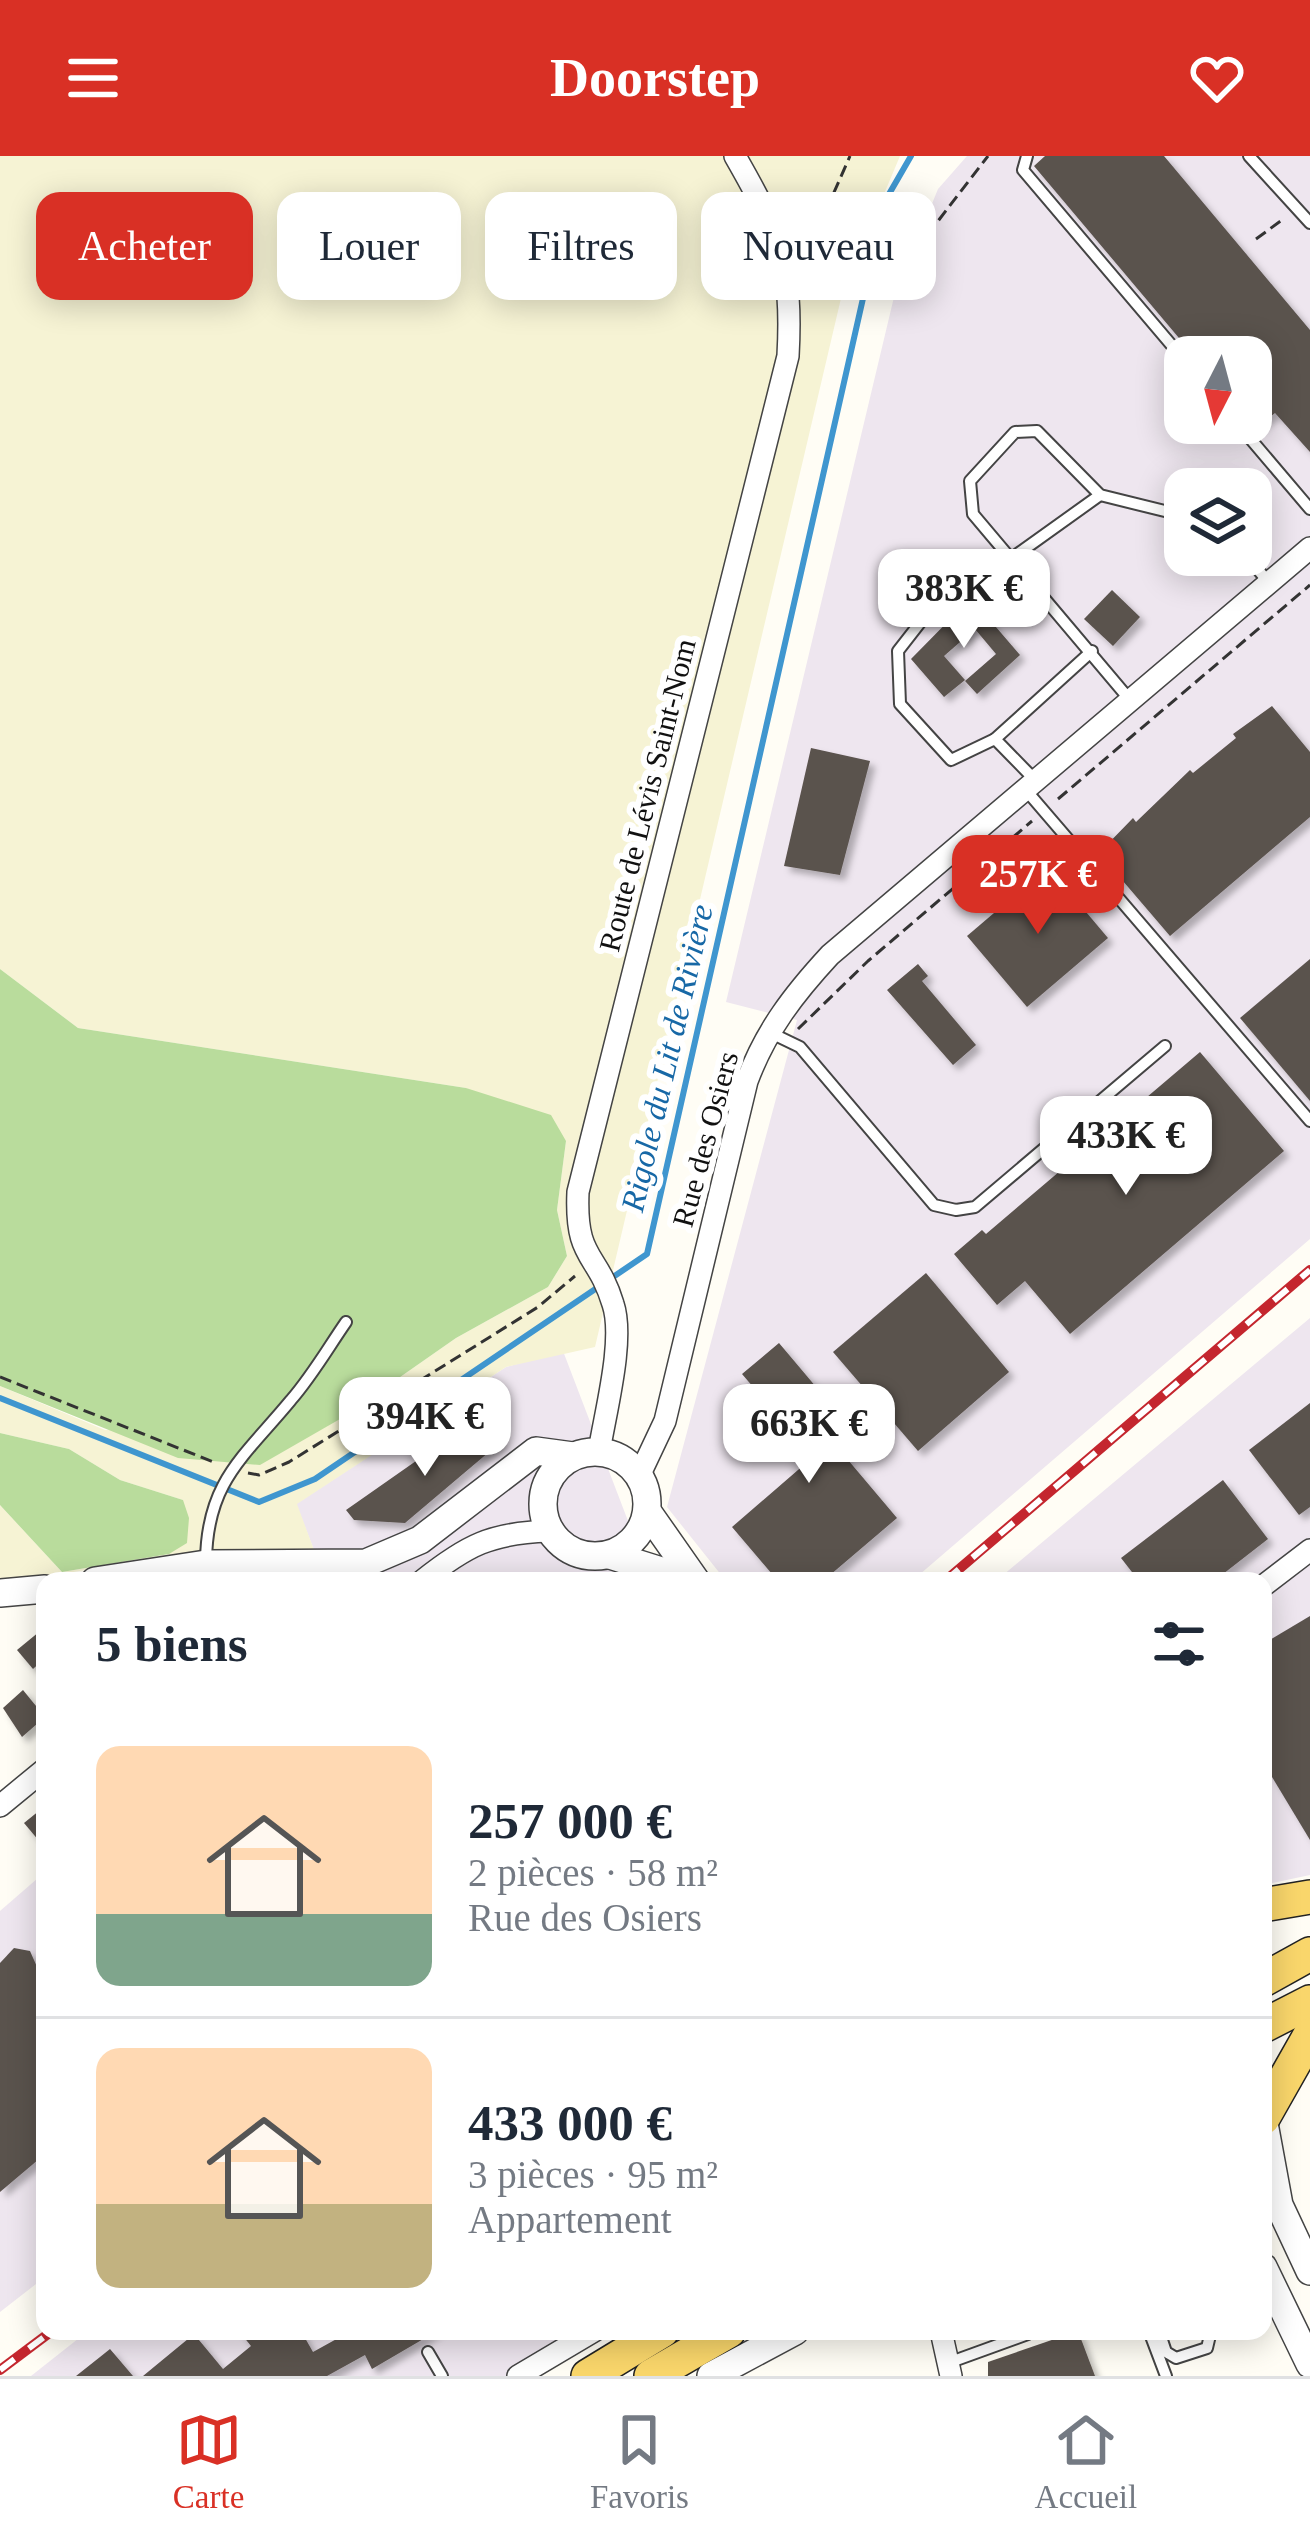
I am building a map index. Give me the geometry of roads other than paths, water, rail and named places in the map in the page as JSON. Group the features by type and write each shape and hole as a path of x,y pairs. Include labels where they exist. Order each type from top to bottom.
{"main road":[{"path":"1272,1903 1310,1897"},
{"path":"1272,1975 1310,1954"},
{"path":"1272,2021 1310,2002"},
{"path":"1272,2102 1310,2035"},
{"path":"588,2376 647,2340"},
{"path":"651,2376 713,2340"}],"street":[{"name":"Route de Lévis Saint-Nom","path":"586,1454 617,1330 613,1302 576,1234 578,1192 788,356 791,308 780,237 735,156"},
{"name":"Rue des Osiers","path":"639,1476 665,1420 747,1081 768,1032 830,955 1310,548"},
{"path":"154,1572 206,1564 267,1572 366,1563 406,1548 536,1451 615,1456 639,1476 647,1511 689,1572"},
{"path":"549,1531 543,1500 546,1485 586,1454"},
{"path":"506,1473 546,1485"},
{"path":"610,1555 635,1539 647,1511"},
{"path":"433,1572 456,1554 496,1534 549,1531 582,1556 610,1555 666,1572"},
{"path":"1272,1579 1310,1550"},
{"path":"0,1593 36,1590"},
{"path":"0,1806 36,1776"},
{"path":"1272,2164 1280,2205 1310,2271"},
{"path":"1272,2285 1310,2364"},
{"path":"518,2376 577,2340"},
{"path":"711,2376 778,2340"}],"lane":[{"path":"1027,156 1023,170 1164,337"},
{"path":"1249,156 1310,223"},
{"path":"1131,700 973,514 970,481 1015,432 1037,431 1100,495 1164,511"},
{"path":"1255,444 1310,509"},
{"path":"1092,651 995,739 951,760 900,704 898,651 944,592 1012,558 1100,495"},
{"path":"1263,576 1269,583"},
{"path":"995,739 1310,1121"},
{"path":"768,1032 800,1047 934,1205 956,1210 975,1207 1166,1046"},
{"path":"206,1564 207,1517 226,1475 294,1397 346,1322"},
{"path":"947,2356 1006,2340"},
{"path":"1152,2340 1166,2376"},
{"path":"1162,2340 1166,2352 1176,2358 1207,2348 1209,2340"},
{"path":"428,2352 436,2374"}],"waterway":[{"name":"Rigole du Lit de Rivière","path":"0,1398 259,1502 315,1479 647,1254 885,201 911,156"}],"railway":[{"path":"956,1572 1310,1270"},
{"path":"0,2370 40,2340"}]}
